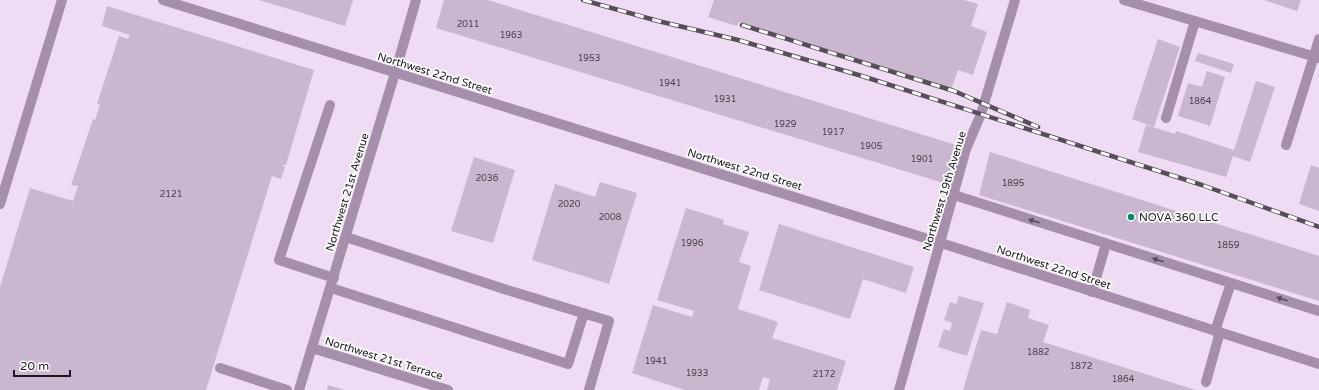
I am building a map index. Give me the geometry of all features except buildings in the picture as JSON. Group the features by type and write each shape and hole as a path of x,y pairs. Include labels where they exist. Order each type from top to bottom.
{"street":[{"path":"0,204 62,0"},
{"name":"Northwest 22nd Street","path":"163,0 940,243 1319,364"},
{"name":"Northwest 21st Avenue","path":"299,390 416,0"},
{"name":"Northwest 19th Avenue","path":"899,390 966,149 981,114 1015,0"},
{"path":"1124,0 1316,57"},
{"path":"1166,118 1195,21"},
{"path":"1286,145 1316,57 1319,39"},
{"path":"330,105 279,260 332,283 568,364 584,313"},
{"path":"954,195 1319,311"},
{"path":"346,237 504,289 609,321 589,390"},
{"path":"1092,292 1106,244"},
{"path":"1206,382 1217,332 1231,283"},
{"name":"Northwest 21st Terrace","path":"312,348 448,390"},
{"path":"220,368 287,390"}],"railway":[{"path":"583,0 658,21 738,40 862,76 1202,185 1319,227"},
{"path":"742,25 954,91 1038,127"}],"place":[{"name":"NOVA 360 LLC","path":"1131,217"}]}
